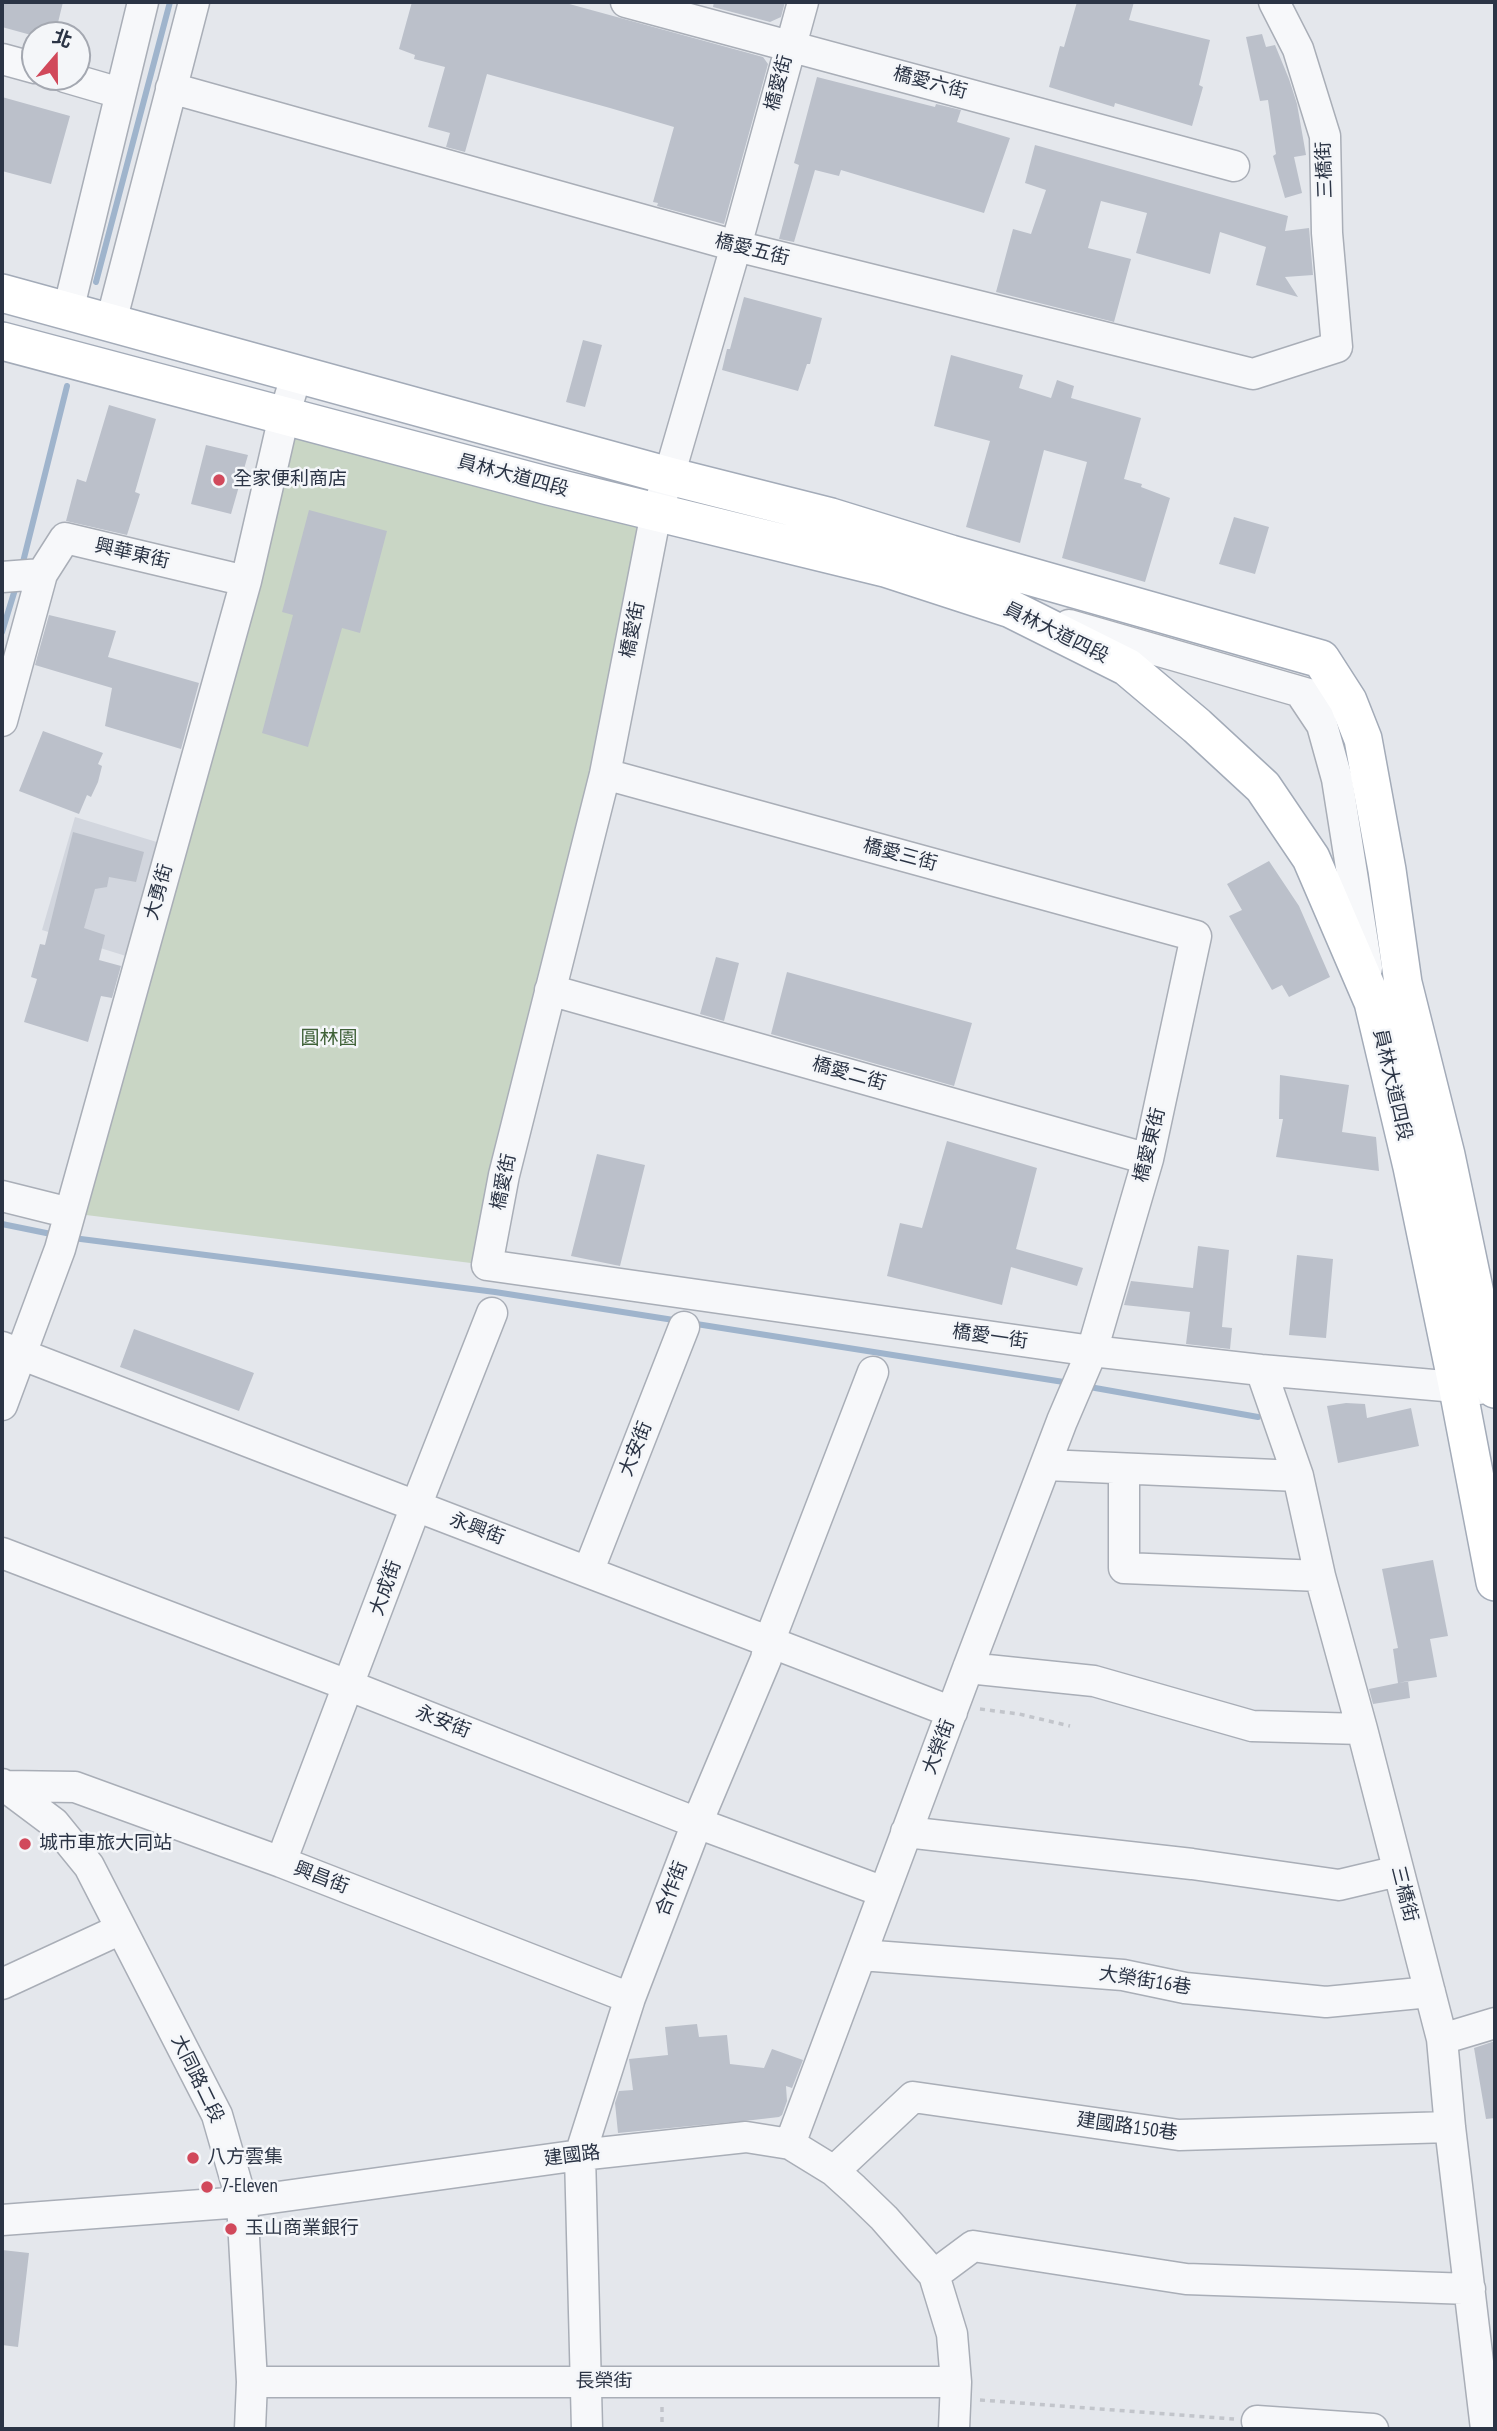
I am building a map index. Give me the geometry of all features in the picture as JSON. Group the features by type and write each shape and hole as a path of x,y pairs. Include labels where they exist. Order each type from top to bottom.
{"main road":[{"name":"員林大道四段","path":"2,293 669,476 831,517 951,554 1321,659 1350,706 1363,739 1403,983 1446,1156 1495,1389"},
{"name":"員林大道四段","path":"2,341 656,513 885,568 1012,609 1127,667 1263,787 1311,858 1373,1002 1412,1167 1495,1582"}],"street":[{"path":"68,311 143,2"},
{"path":"111,322 194,2"},
{"name":"橋愛六街","path":"626,2 1234,166"},
{"name":"橋愛街","path":"487,1265 504,1175 605,774 656,513 736,246 789,45 803,2"},
{"name":"三橋街","path":"1273,2 1298,49 1325,136 1327,233 1337,347"},
{"path":"2,59 21,64"},
{"path":"91,85 120,93"},
{"name":"橋愛五街","path":"170,88 736,246 1253,374 1337,347"},
{"name":"大勇街","path":"2,1405 12,1351 65,1229 246,581 284,416 297,373"},
{"name":"興華東街","path":"22,575 65,538 246,581"},
{"path":"2,721 22,575"},
{"path":"1012,609 1350,706"},
{"path":"1300,692 1322,725 1337,779 1373,1002"},
{"name":"橋愛三街","path":"605,774 1196,936"},
{"name":"橋愛東街","path":"1089,1359 1148,1159 1196,936"},
{"name":"橋愛二街","path":"550,990 1148,1159"},
{"path":"2,1196 65,1229"},
{"name":"橋愛一街","path":"487,1265 1089,1359 1261,1370 1458,1389 1495,1389"},
{"name":"大成街","path":"281,1862 492,1313"},
{"name":"大安街","path":"588,1572 684,1327"},
{"name":"永興街","path":"12,1351 769,1642 953,1709"},
{"name":"大榮街","path":"790,2144 968,1668 1089,1359"},
{"name":"三橋街","path":"1261,1370 1298,1476 1320,1576 1442,2039 1486,2429"},
{"name":"合作街","path":"587,2429 580,2155 630,1998 697,1823 766,1659 769,1642 873,1372"},
{"path":"1046,1465 1298,1476"},
{"path":"1124,1469 1124,1568 1320,1576"},
{"name":"永安街","path":"2,1553 697,1823 884,1892"},
{"path":"968,1668 1094,1681 1252,1726 1362,1729"},
{"name":"興昌街","path":"4,1785 75,1787 281,1862 630,1998"},
{"name":"大同路二段","path":"4,1785 54,1824 89,1866 217,2115 242,2202 252,2382 250,2429"},
{"path":"906,1832 1192,1864 1339,1885 1398,1871"},
{"path":"2,1984 121,1929"},
{"name":"大榮街16巷","path":"861,1955 1123,1975 1185,1988 1326,2002 1430,1992"},
{"path":"1442,2039 1495,2023"},
{"name":"建國路150巷","path":"834,2171 913,2097 1179,2135 1450,2127"},
{"name":"建國路","path":"2,2220 242,2202 580,2155 746,2137 790,2144 834,2171 884,2218 934,2275 952,2334 956,2390 954,2429"},
{"path":"934,2275 973,2246 1185,2279 1470,2289"},
{"name":"長榮街","path":"252,2382 587,2382 956,2390"},
{"path":"1257,2421 1373,2429"}],"path":[{"path":"953,1709 1019,1714 1070,1726"},
{"path":"956,2390 1257,2421"}],"shaded area":[{"path":"75,817 160,843 126,956 42,930"}],"green space":[{"name":"圓林園","path":"284,416 656,513 487,1265 70,1213"}],"building":[{"path":"2,2 63,2 58,21 21,21 21,32 2,27"},
{"path":"412,2 562,2 763,57 768,64 724,224 657,206 658,203 653,202 674,127 610,108 487,74 465,152 446,147 450,133 428,127 445,67 414,59 415,55 399,49"},
{"path":"714,2 785,2 781,17 770,22 713,7"},
{"path":"1077,2 1134,2 1129,20 1210,40 1199,85 1203,87 1192,126 1115,103 1114,107 1049,87 1060,46 1064,47"},
{"path":"1262,34 1266,47 1275,45 1289,79 1297,104 1306,155 1294,157 1302,193 1285,198 1273,156 1276,154 1268,100 1260,101 1246,37"},
{"path":"817,77 935,107 936,104 961,110 957,122 1010,138 984,213 841,170 839,176 815,170 794,242 779,239 799,165 794,163"},
{"path":"2,97 70,116 51,184 2,171"},
{"path":"1035,145 1288,216 1285,231 1309,228 1313,275 1285,277 1298,297 1256,285 1266,247 1220,232 1210,274 1136,253 1147,213 1101,201 1088,248 1131,259 1114,322 996,292 1013,229 1031,234 1046,190 1025,183"},
{"path":"744,297 822,318 810,364 807,364 798,391 722,370"},
{"path":"583,340 602,345 585,407 566,402"},
{"path":"951,355 1023,375 1019,388 1051,398 1057,380 1074,386 1071,398 1141,418 1124,479 1142,484 1141,487 1170,498 1145,582 1062,558 1087,462 1044,450 1020,543 966,527 990,441 934,426"},
{"path":"109,405 156,419 135,492 140,494 127,535 66,521 77,479 86,482"},
{"name":"全家便利商店","path":"206,445 248,455 231,514 191,504"},
{"path":"309,510 387,531 360,633 342,628 308,747 262,733 293,615 282,612"},
{"path":"1234,517 1269,527 1255,574 1219,564"},
{"path":"49,615 116,631 108,657 199,683 181,749 105,726 112,688 35,665"},
{"path":"43,731 103,753 98,764 102,766 98,782 91,797 87,795 79,814 19,791"},
{"path":"73,832 144,852 136,882 109,877 107,887 95,889 84,928 105,935 99,960 121,966 112,998 101,996 88,1042 24,1022 37,979 31,977 40,944 45,945"},
{"path":"1269,861 1299,906 1330,977 1289,997 1282,985 1272,990 1229,916 1242,910 1227,884"},
{"path":"716,957 739,963 724,1021 700,1014"},
{"path":"787,972 972,1023 954,1086 771,1034"},
{"path":"1280,1075 1349,1085 1342,1132 1376,1137 1379,1171 1276,1157 1283,1119 1279,1119"},
{"path":"947,1141 1037,1168 1016,1249 1083,1268 1077,1286 1011,1267 1002,1305 887,1276 900,1223 922,1228"},
{"path":"597,1154 645,1165 620,1266 571,1256"},
{"path":"1198,1246 1229,1250 1222,1327 1232,1328 1230,1349 1186,1344 1190,1312 1124,1305 1131,1281 1193,1288"},
{"path":"1297,1255 1333,1259 1326,1338 1289,1335"},
{"path":"134,1329 254,1373 239,1411 120,1367"},
{"path":"1365,1404 1367,1418 1411,1408 1419,1446 1338,1463 1327,1406"},
{"path":"1433,1560 1448,1636 1430,1639 1437,1677 1398,1683 1393,1649 1398,1648 1382,1569"},
{"path":"1408,1681 1410,1698 1373,1704 1369,1689"},
{"path":"697,2024 699,2037 727,2035 730,2064 764,2068 772,2049 803,2060 792,2088 786,2086 787,2101 782,2115 618,2133 615,2103 619,2091 633,2090 629,2059 668,2055 665,2027"},
{"path":"1495,2041 1495,2118 1486,2119 1474,2048"},
{"path":"2,2250 29,2253 18,2347 2,2345"}],"waterway":[{"path":"96,282 170,2"},
{"path":"22,566 67,386"},
{"path":"2,632 17,583"},
{"path":"2,1224 56,1235"},
{"path":"73,1238 495,1292 680,1321"},
{"path":"690,1323 1070,1383"},
{"path":"1084,1386 1258,1417"}],"place":[{"name":"全家便利商店","path":"219,480"},
{"name":"城市車旅大同站","path":"25,1844"},
{"name":"八方雲集","path":"193,2158"},
{"name":"7-Eleven","path":"207,2187"},
{"name":"玉山商業銀行","path":"231,2229"}]}
